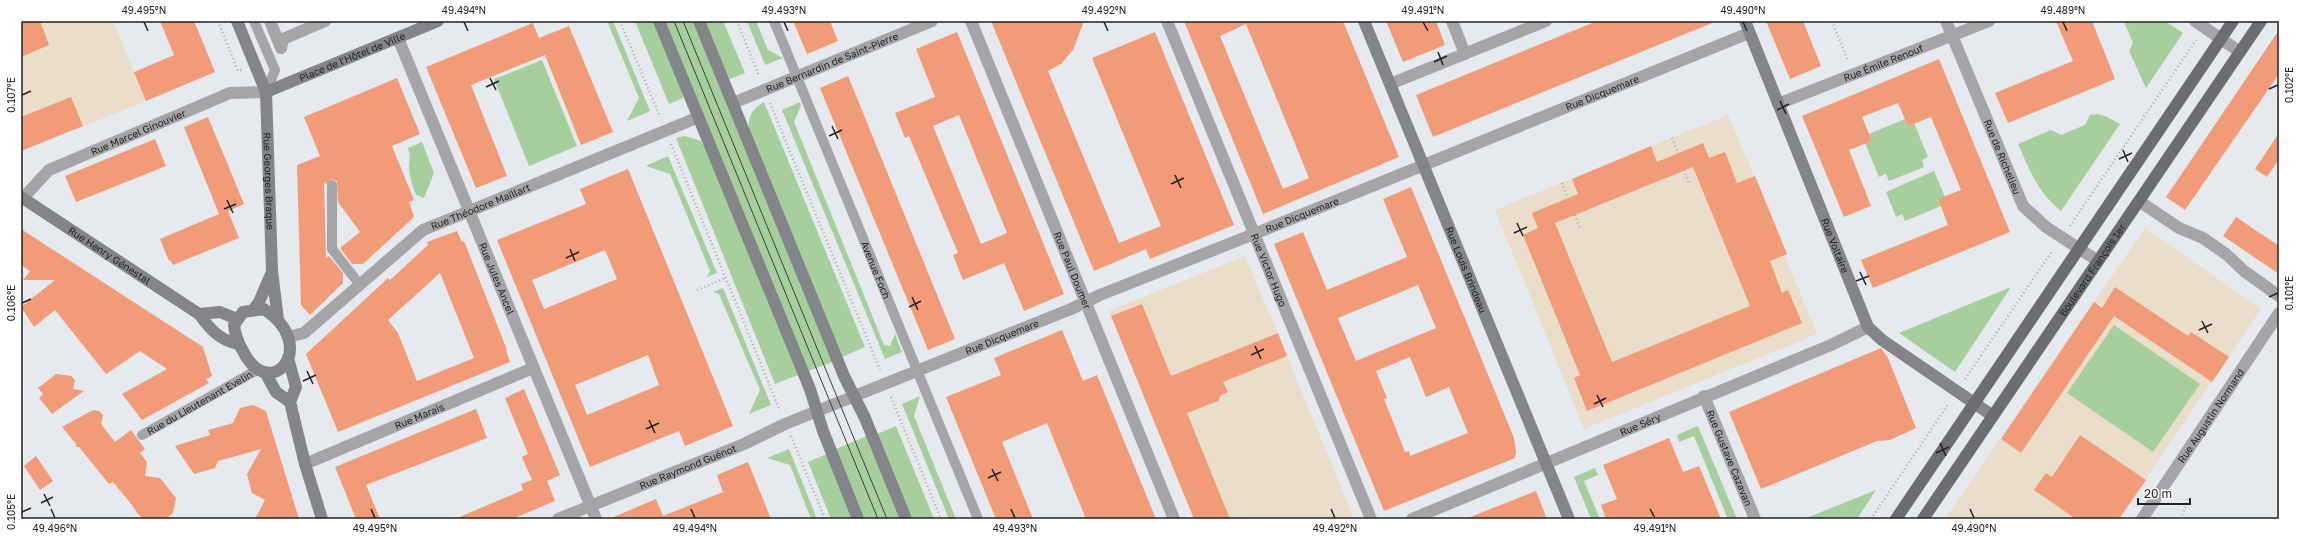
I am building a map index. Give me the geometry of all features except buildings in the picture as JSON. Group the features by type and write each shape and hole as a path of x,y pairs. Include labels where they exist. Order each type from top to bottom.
{"main road":[{"path":"1896,519 2233,21"},
{"name":"Boulevard François 1er","path":"1924,519 2262,21"}],"street":[{"path":"237,21 266,92"},
{"path":"270,21 281,48 284,39 325,21"},
{"name":"Place de l'Hôtel de Ville","path":"266,92 438,21"},
{"path":"659,21 810,389 817,412 858,519"},
{"path":"700,21 854,397 865,418 906,519"},
{"name":"Rue Bernardin de Saint-Pierre","path":"733,103 932,21"},
{"name":"Rue Paul Doumer","path":"971,21 1084,302 1174,519"},
{"name":"Rue Victor Hugo","path":"1167,21 1370,519"},
{"name":"Rue Louis Brindeau","path":"1364,21 1569,519"},
{"path":"1452,21 1465,54"},
{"path":"1390,84 1546,21"},
{"name":"Rue Voltaire","path":"1745,21 1868,327 1882,340 1993,416"},
{"name":"Rue de Richelieu","path":"1946,21 2023,206 2034,218 2061,238 2098,261"},
{"name":"Rue Émile Renouf","path":"1778,104 1989,21"},
{"path":"2200,24 2240,52"},
{"name":"Rue Dicquemare","path":"854,397 1084,302 1749,33"},
{"name":"Rue Jules Ancel","path":"398,38 596,519"},
{"name":"Rue Marcel Ginouvier","path":"22,197 49,170 230,93 266,92"},
{"name":"Rue Georges Braque","path":"266,92 272,271 278,320"},
{"name":"Rue Théodore Maillart","path":"288,337 304,333 423,230 699,117"},
{"name":"Rue Henry Génestal","path":"22,197 199,314 211,330 227,342 239,344"},
{"path":"2139,202 2179,228 2203,238 2226,254 2244,271 2279,296"},
{"name":"Rue Georges Braque","path":"253,310 259,302 272,271"},
{"path":"264,309 278,320 288,337 291,352 280,370 270,374 261,371 250,364 239,344 234,330 237,319 244,312 253,310 264,309"},
{"path":"199,314 220,312 237,319"},
{"name":"Rue Augustin Normand","path":"2142,519 2279,313"},
{"name":"Rue Séry","path":"1412,519 1704,396 1831,345 1868,327"},
{"path":"288,358 296,387 290,402 305,464 322,519"},
{"name":"Rue Marais","path":"305,464 533,368"},
{"path":"261,371 276,392 290,402"},
{"name":"Rue Gustave Cazavan","path":"1704,396 1755,519"},
{"path":"817,412 854,397"},
{"name":"Rue Raymond Guénot","path":"558,519 744,444 786,424 817,412"}],"lane":[{"path":"254,21 275,70 266,92"},
{"name":"Avenue Foch","path":"774,21 978,519"},
{"path":"332,185 332,249 360,285"},
{"name":"Rue du Lieutenant Evelin","path":"142,435 261,371"}],"path":[{"path":"218,21 238,72"},
{"path":"620,21 825,519"},
{"path":"737,21 760,80"},
{"path":"1832,21 1853,75"},
{"path":"1870,519 2061,238 2200,24"},
{"path":"770,102 882,375"},
{"path":"1672,138 1678,153"},
{"path":"1684,170 1690,185"},
{"path":"1562,183 1568,198"},
{"path":"1575,215 1580,229"},
{"path":"697,290 726,278"},
{"path":"890,395 941,519"},
{"path":"2181,519 2188,498"}],"shaded area":[{"path":"21,21 113,21 146,101 21,151"},
{"path":"1728,115 1787,254 1785,256 1817,334 1584,429 1495,210"},
{"path":"2145,228 2261,309 2119,519 1945,519"},
{"path":"1245,256 1354,519 1194,519 1109,311"}],"green space":[{"path":"607,21 613,21 650,111 627,121 639,98"},
{"path":"635,21 653,21 683,92 683,98 669,104"},
{"path":"665,21 693,21 833,362 808,371"},
{"path":"704,21 723,21 745,73 730,79 726,74"},
{"path":"747,21 756,21 768,50 783,58 765,65"},
{"path":"2124,21 2165,21 2183,33 2146,88 2129,51 2133,43"},
{"path":"542,60 577,146 529,166 494,79"},
{"path":"764,102 865,347 842,357 749,130 749,121 752,113 756,107"},
{"path":"800,102 801,105 794,122 884,345 890,346 895,334 902,352 885,359 782,110"},
{"path":"2098,114 2120,124 2061,211 2040,188 2018,144 2051,130 2061,135 2085,125 2090,115"},
{"path":"1905,119 1908,126 1914,123 1928,157 1922,160 1924,167 1889,181 1886,174 1879,177 1865,143 1872,141 1869,134"},
{"path":"685,136 701,141 706,149 798,375 775,384 676,138"},
{"path":"422,142 434,173 424,198 416,195 413,186 409,170 410,156 408,148"},
{"path":"668,156 717,273 707,277 710,271 670,174 646,166"},
{"path":"1934,171 1945,197 1938,200 1941,206 1905,221 1902,214 1896,217 1886,192"},
{"path":"2011,287 1955,372 1899,333"},
{"path":"723,288 771,405 749,414 760,390 719,294 713,292"},
{"path":"2114,325 2200,384 2153,452 2067,393"},
{"path":"920,396 914,416 956,519 949,519 902,404"},
{"path":"896,426 934,519 912,519 877,434"},
{"path":"1698,426 1737,519 1728,519 1694,436 1679,442 1677,435"},
{"path":"867,436 901,519 864,519 836,449"},
{"path":"789,449 817,519 811,519 790,465 767,458"},
{"path":"827,454 853,519 831,519 808,462"},
{"path":"1595,468 1598,475 1584,481 1600,519 1591,519 1574,477"},
{"path":"1876,490 1857,519 1804,519"}],"tram line":[{"path":"674,21 878,519"},
{"path":"683,21 887,519"}]}
